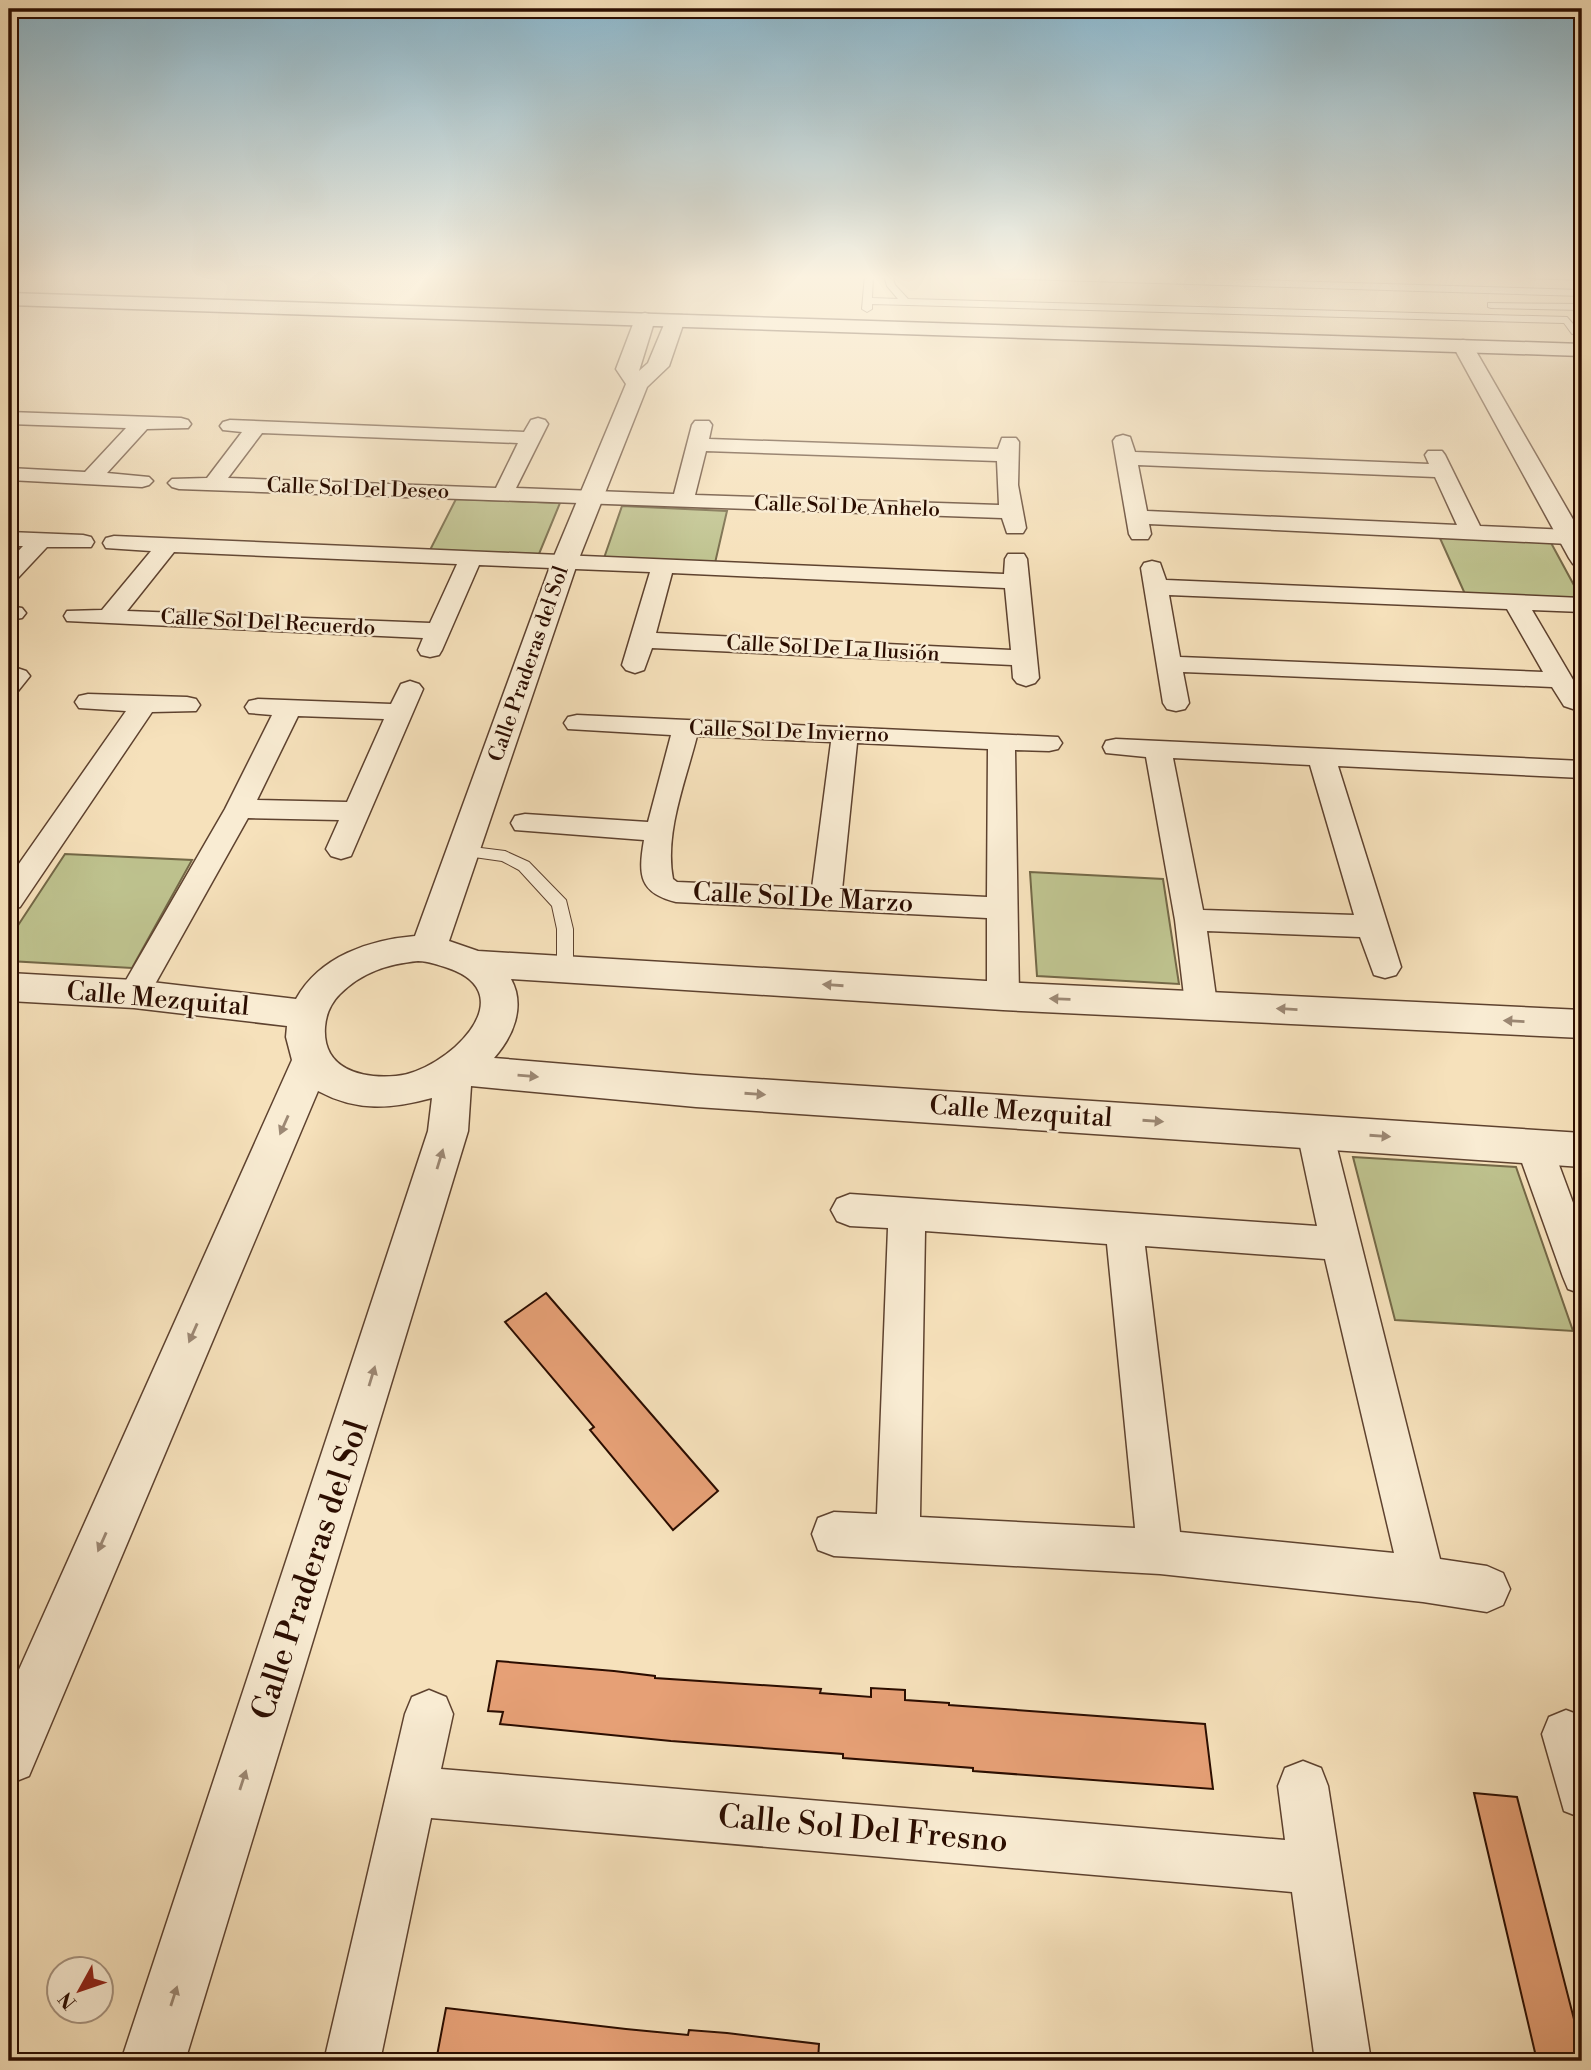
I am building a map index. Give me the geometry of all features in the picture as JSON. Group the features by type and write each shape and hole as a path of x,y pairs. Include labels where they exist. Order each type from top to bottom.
{"street":[{"path":"629,372 636,384 651,372"},
{"path":"1477,372 1582,558"},
{"name":"Calle Praderas del Sol","path":"429,948 565,561 636,384"},
{"path":"9,418 181,424"},
{"path":"91,478 142,422"},
{"path":"230,426 535,431 503,494"},
{"name":"Calle Sol Del Deseo","path":"213,484 256,428"},
{"name":"Calle Sol De Anhelo","path":"592,498 1013,520 1008,449 699,435 683,501"},
{"path":"1472,533 1438,463 1124,449 1138,526 1569,537"},
{"path":"9,474 142,481"},
{"name":"Calle Sol Del Deseo","path":"179,483 592,498"},
{"path":"9,539 83,542"},
{"path":"9,574 41,540"},
{"path":"114,543 565,561"},
{"name":"Calle Sol Del Recuerdo","path":"110,616 169,544"},
{"name":"Calle Sol Del Recuerdo","path":"110,616 434,642 471,558"},
{"name":"Calle Sol De La Ilusión","path":"565,561 663,566 1016,570 1025,669 642,640"},
{"path":"635,665 663,566"},
{"path":"1176,703 1153,577 1582,605"},
{"path":"1169,664 1567,690 1515,602"},
{"path":"76,616 110,616"},
{"path":"258,707 289,708 405,701 341,849"},
{"path":"88,702 187,705"},
{"path":"9,900 144,704"},
{"path":"134,994 239,809 289,708"},
{"name":"Calle Sol De Invierno","path":"577,723 1048,743"},
{"name":"Calle Sol De Marzo","path":"687,727 660,832 656,873 659,885 664,889 676,892 1003,908"},
{"path":"826,900 845,734"},
{"path":"1001,741 1003,996"},
{"path":"1116,747 1582,770"},
{"path":"1158,750 1189,920 1201,1004"},
{"path":"1321,757 1385,967"},
{"path":"239,809 358,811"},
{"path":"525,823 660,832"},
{"path":"1189,920 1372,927"},
{"path":"429,948 455,953 477,964 494,981 500,1002 497,1026 483,1049 454,1073 418,1088 386,1093 355,1090 329,1079 311,1062 303,1039 306,1014 320,991 350,967 368,958 398,949 429,948"},
{"path":"477,964 1003,996 1582,1024"},
{"name":"Calle Mezquital","path":"9,987 134,994 306,1014"},
{"path":"9,1756 311,1062"},
{"name":"Calle Praderas del Sol","path":"153,2061 448,1131 454,1073"},
{"name":"Calle Mezquital","path":"454,1073 1582,1150"},
{"path":"1315,1132 1423,1579"},
{"path":"1534,1146 1581,1270"},
{"path":"850,1210 1340,1244"},
{"path":"898,1536 907,1214"},
{"path":"1124,1230 1160,1552"},
{"path":"834,1534 1160,1552 1423,1579 1487,1589"},
{"path":"352,2061 429,1714"},
{"path":"1566,1734 1582,1793"},
{"path":"1303,1786 1343,2061"},
{"name":"Calle Sol Del Fresno","path":"413,1792 1314,1868"}],"lane":[{"path":"465,851 505,856 524,866 559,904 565,929 565,969"}],"green space":[{"path":"456,499 560,503 539,554 430,550"},
{"path":"622,506 727,511 715,563 604,558"},
{"path":"1439,536 1550,541 1582,600 1465,594"},
{"path":"65,854 192,860 132,968 9,961 9,939"},
{"path":"1030,872 1163,879 1179,984 1037,976"},
{"path":"1353,1157 1516,1167 1573,1331 1395,1320"}],"building":[{"path":"546,1293 718,1491 673,1530 590,1430 594,1427 505,1322"},
{"path":"497,1661 614,1671 655,1678 821,1689 820,1693 871,1697 871,1688 905,1690 905,1700 949,1705 1205,1724 1213,1789 973,1771 973,1768 843,1758 843,1754 500,1724 503,1712 488,1711"},
{"path":"1474,1793 1517,1797 1576,2027 1582,2027 1582,2061 1537,2061"},
{"path":"446,2008 688,2035 689,2030 819,2044 818,2061 436,2061"}]}
